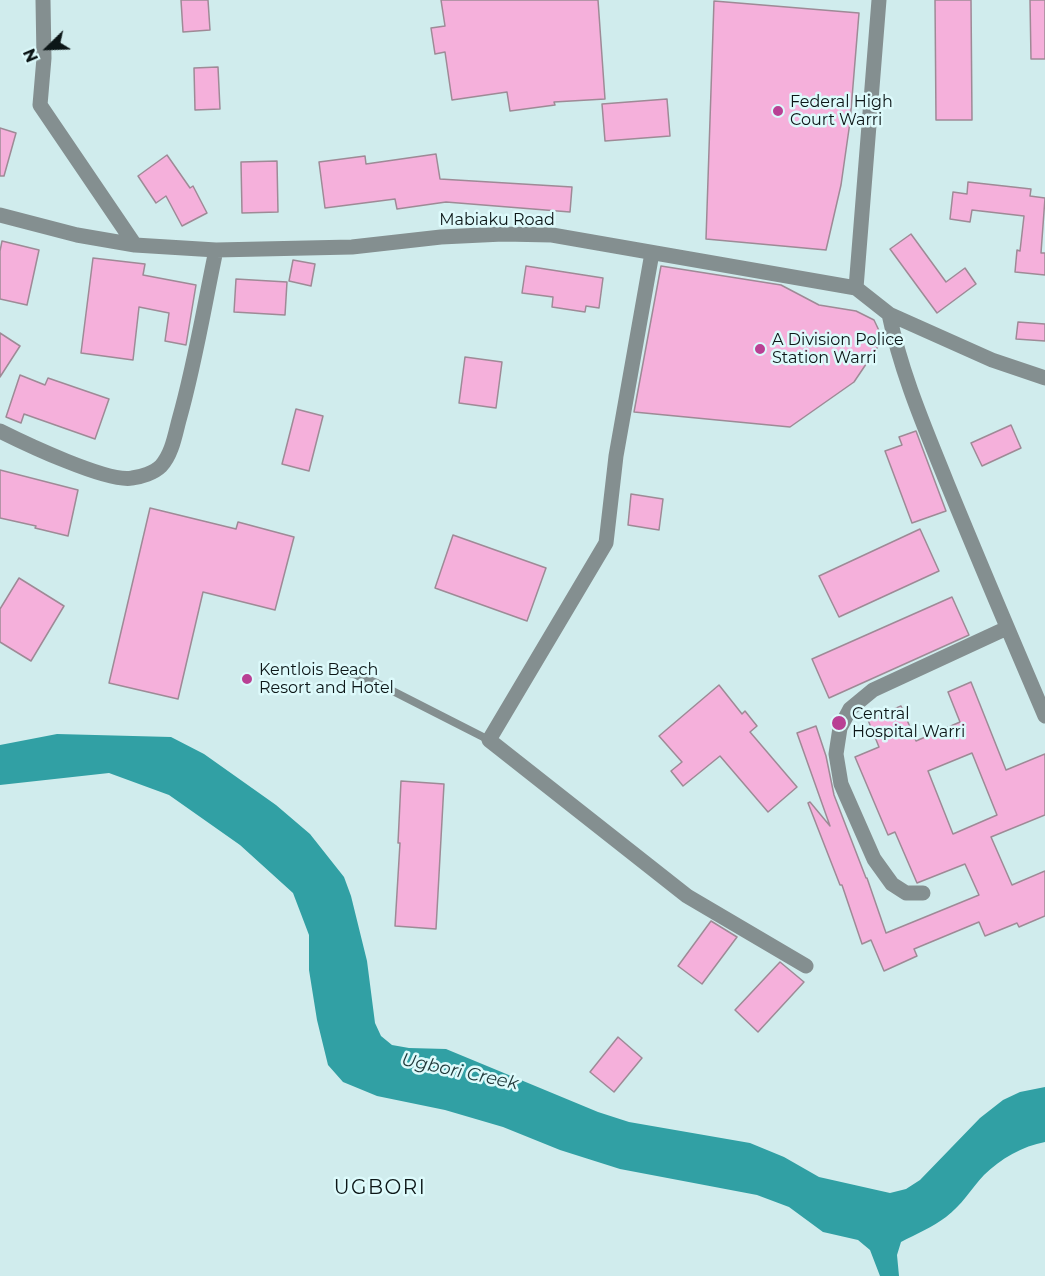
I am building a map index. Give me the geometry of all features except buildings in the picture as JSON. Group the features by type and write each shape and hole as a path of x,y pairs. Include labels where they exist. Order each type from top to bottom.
{"street":[{"path":"43,0 44,58 40,105 135,245"},
{"path":"856,288 879,0"},
{"name":"Mabiaku Road","path":"0,215 77,236 135,245 216,250 352,247 441,237 503,234 552,235 856,288 889,315 992,360 1045,378"},
{"path":"0,431 35,450 110,476 129,479 147,474 161,466 172,446 189,384 216,250"},
{"path":"652,253 616,456 606,543 489,740 687,896 806,966"},
{"path":"889,315 896,346 920,416 1045,716"},
{"path":"923,893 906,893 892,884 874,859 841,784 836,754 840,728 850,708 873,690 1007,628"}],"lane":[{"path":"350,673 377,683 489,740"}],"water":[{"name":"Ugbori Creek","path":"57,734 171,737 204,754 276,805 310,834 344,877 367,961 375,1023 381,1036 392,1045 446,1049 598,1112 629,1122 750,1143 784,1157 819,1177 890,1193 906,1189 920,1180 980,1118 1003,1100 1020,1092 1045,1087 1045,1142 1020,1150 990,1169 946,1217 901,1242 897,1255 899,1276 880,1276 870,1250 858,1240 823,1232 789,1207 757,1195 620,1169 560,1150 503,1127 445,1110 377,1096 343,1082 328,1065 317,1020 309,970 309,935 293,893 240,845 169,795 109,773 0,785 0,745"}],"place":[{"name":"Federal High Court Warri","path":"778,111"},
{"name":"A Division Police Station Warri","path":"760,349"},
{"name":"Kentlois Beach Resort and Hotel","path":"247,679"},
{"name":"Central Hospital Warri","path":"839,723"}],"district":[{"name":"UGBORI","path":"380,1188"}]}
